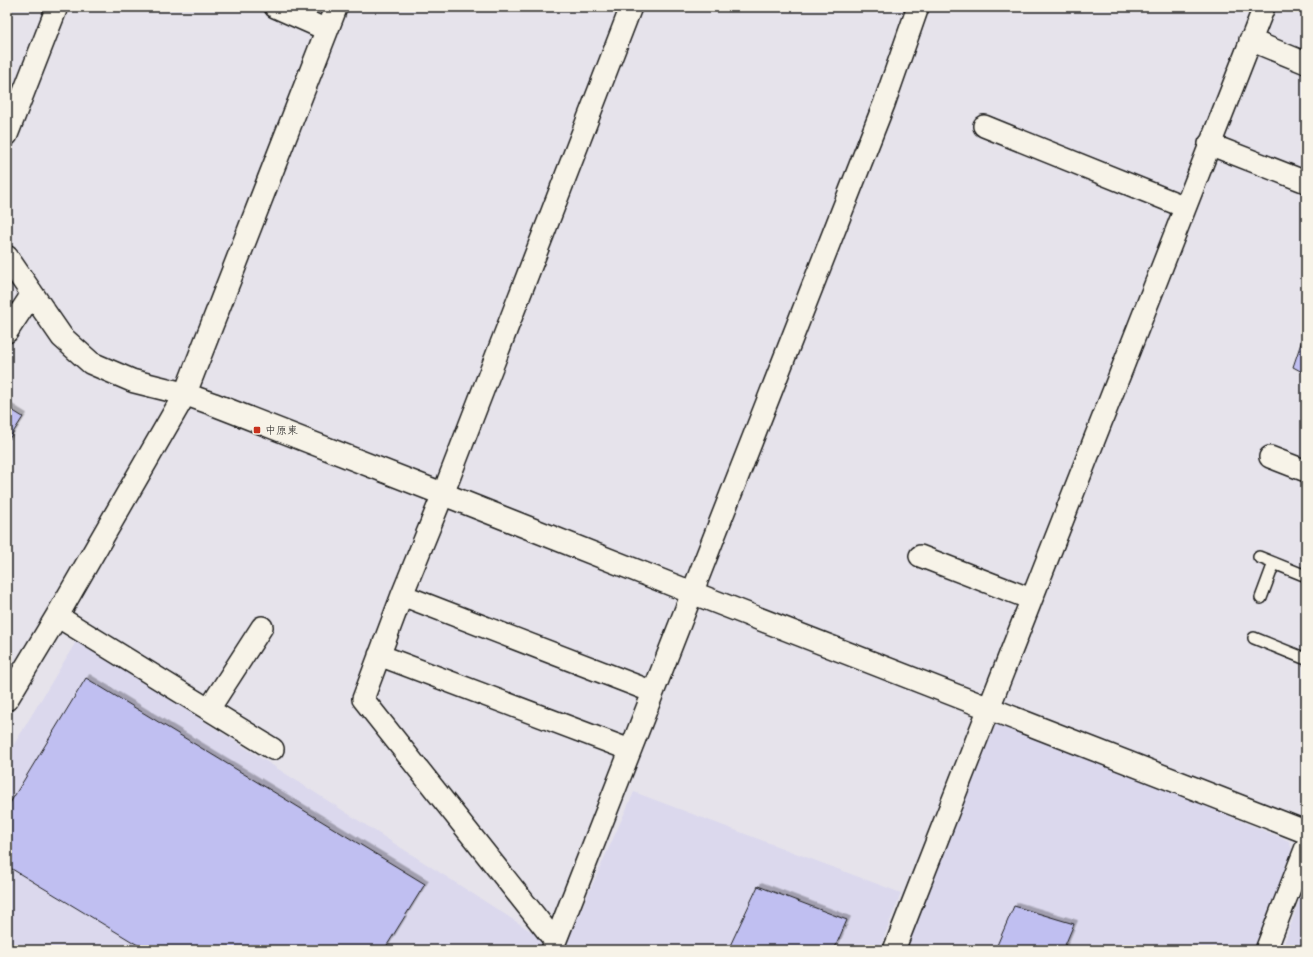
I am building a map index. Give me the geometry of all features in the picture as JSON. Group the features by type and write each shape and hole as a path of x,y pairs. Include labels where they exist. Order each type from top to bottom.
{"street":[{"path":"7,135 57,7"},
{"path":"275,7 327,30"},
{"path":"7,698 57,616 185,394 336,7"},
{"path":"553,945 363,699 631,7"},
{"path":"553,945 693,593 884,104 918,7"},
{"path":"894,950 1264,7"},
{"path":"1250,40 1306,63"},
{"path":"984,126 1185,207"},
{"path":"1209,144 1306,182"},
{"path":"7,257 62,337 91,363 133,381 185,394 1306,832"},
{"path":"7,332 32,294"},
{"path":"1270,457 1306,471"},
{"path":"920,556 1031,599"},
{"path":"402,595 653,692"},
{"path":"57,616 209,708 273,749"},
{"path":"209,708 262,627"},
{"path":"380,655 630,750"},
{"path":"1266,950 1306,847"}],"lane":[{"path":"1259,557 1306,576"},
{"path":"1261,598 1274,563"},
{"path":"1254,638 1306,659"}],"shaded area":[{"path":"77,640 548,942 544,950 7,950 7,756"},
{"path":"997,720 1289,841 1292,850 1255,950 906,950"},
{"path":"634,792 901,893 879,950 563,950"},
{"path":"1306,881 1306,950 1282,950"}],"building":[{"path":"1306,328 1306,374 1293,367"},
{"path":"7,407 23,417 7,442"},
{"path":"86,678 425,884 384,950 146,950 7,866 7,808"},
{"path":"758,886 847,920 834,950 728,950"},
{"path":"1014,906 1074,924 1063,950 995,950"}],"place":[{"name":"中原東","path":"257,430"}]}
